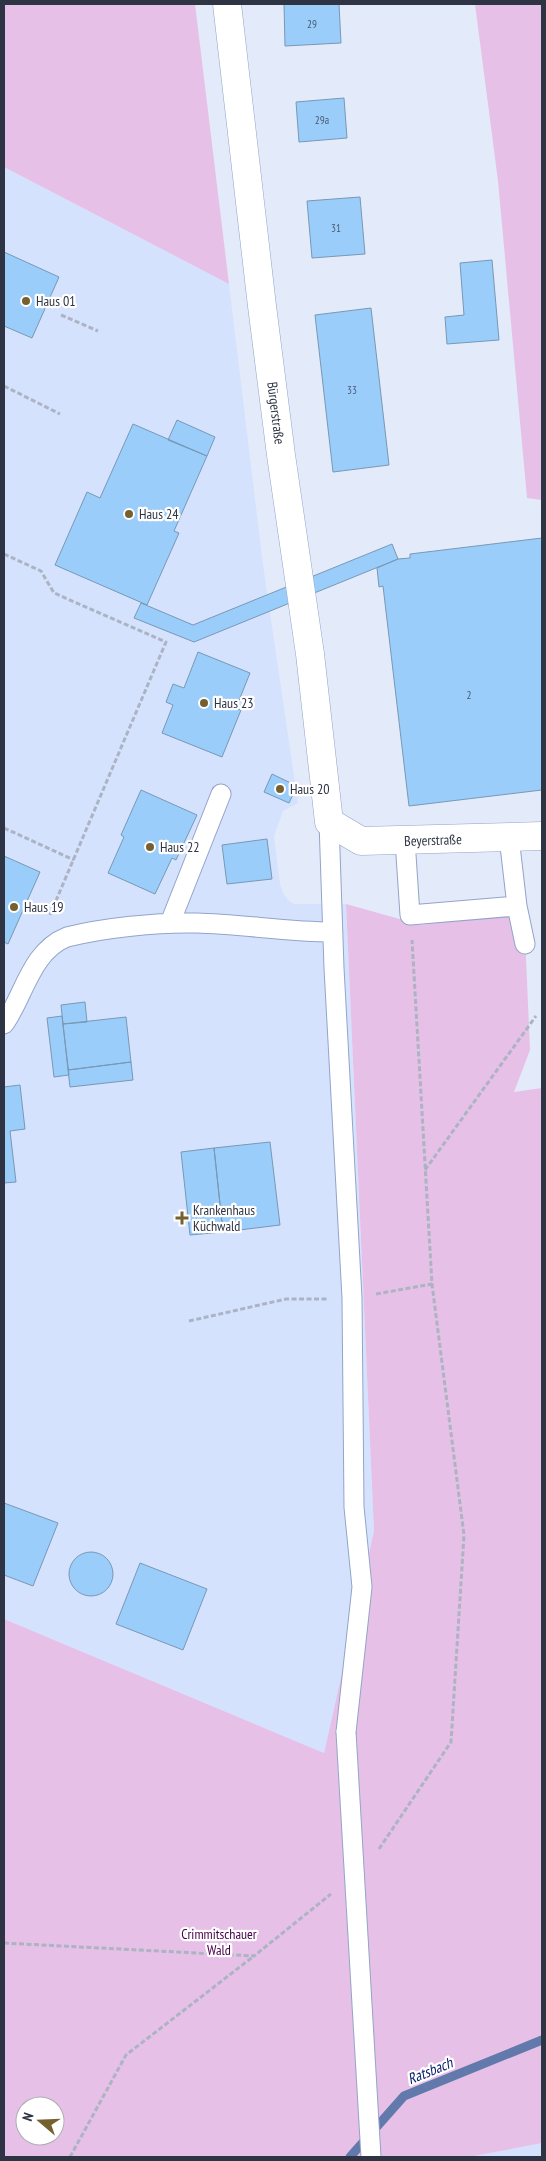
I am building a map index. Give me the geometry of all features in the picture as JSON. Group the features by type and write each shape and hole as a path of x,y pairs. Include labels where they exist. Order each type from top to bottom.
{"street":[{"name":"Bürgerstraße","path":"227,4 262,306 281,455 310,654 329,822"},
{"name":"Beyerstraße","path":"329,822 361,841 542,836"}],"lane":[{"path":"170,923 221,794"},
{"path":"329,822 352,1298 354,1507 362,1587 346,1732 371,2157"},
{"path":"509,837 517,906 525,944"},
{"path":"405,840 410,916 517,906"},
{"path":"4,1024 28,976 41,959 59,940 84,933 170,923 241,925 300,932 333,932"}],"path":[{"path":"60,315 98,331"},
{"path":"4,386 60,414"},
{"path":"4,554 41,571 54,593 166,642 48,919 59,940"},
{"path":"4,828 74,860"},
{"path":"426,1170 536,1016"},
{"path":"189,1321 286,1299 352,1298 432,1284"},
{"path":"70,2157 126,2055 254,1956"}],"shaded area":[{"name":"Krankenhaus Küchwald","path":"4,167 229,284 263,565 298,803 283,811 274,836 280,884 283,893 294,904 346,904 374,1531 324,1753 4,1619"},
{"path":"542,2143 542,2157 469,2157"}],"green space":[{"path":"4,4 195,4 229,284 4,167"},
{"path":"475,4 542,4 542,500 527,498 498,181"},
{"name":"Crimmitschauer Wald","path":"346,904 421,925 524,912 530,1050 514,1092 542,1088 542,2143 469,2157 4,2157 4,1619 324,1753 374,1531"}],"building":[{"path":"284,4 339,4 341,43 285,46"},
{"path":"344,98 347,138 299,142 296,102"},
{"path":"360,197 365,254 312,258 307,201"},
{"name":"Haus 01","path":"4,252 59,277 32,338 4,326"},
{"path":"492,260 499,340 447,344 445,317 464,315 460,263"},
{"path":"371,308 389,465 333,472 315,315"},
{"path":"177,420 215,437 207,456 168,440"},
{"name":"Haus 24","path":"133,424 207,456 174,531 179,533 147,605 55,565 87,492 100,498"},
{"path":"542,538 542,790 409,806 383,586 379,587 377,568 398,559 410,558 410,554"},
{"path":"392,544 398,559 194,642 134,618 141,603 193,625"},
{"name":"Haus 23","path":"198,652 250,673 236,708 241,710 222,757 162,733 173,705 166,702 173,684 184,688"},
{"name":"Haus 20","path":"272,774 297,786 289,803 264,792"},
{"name":"Haus 22","path":"141,790 197,815 176,860 172,858 155,894 108,873 124,837 121,835"},
{"path":"267,839 272,879 227,884 222,845"},
{"name":"Haus 19","path":"4,856 40,872 8,944 4,942"},
{"path":"85,1002 87,1022 63,1024 61,1005"},
{"path":"62,1016 69,1075 54,1077 47,1018"},
{"path":"126,1017 131,1062 68,1070 63,1024"},
{"path":"131,1062 133,1080 70,1087 68,1070"},
{"path":"20,1085 25,1129 10,1131 16,1182 4,1183 4,1087"},
{"path":"270,1142 280,1225 223,1232 214,1148"},
{"path":"214,1148 223,1232 190,1235 181,1152"},
{"path":"4,1503 58,1523 33,1586 4,1575"},
{"path":"95,1552 107,1558 112,1565 112,1583 107,1590 100,1595 87,1596 79,1593 72,1586 69,1570 72,1562 79,1555"},
{"path":"140,1563 207,1589 183,1650 116,1624"}],"waterway":[{"name":"Ratsbach","path":"350,2157 404,2096 542,2040"}],"place":[{"name":"Haus 01","path":"26,301"},
{"name":"Haus 24","path":"129,514"},
{"name":"Haus 23","path":"204,703"},
{"name":"Haus 20","path":"280,789"},
{"name":"Haus 22","path":"150,847"},
{"name":"Haus 19","path":"14,907"},
{"name":"Krankenhaus Küchwald","path":"182,1218"}]}
